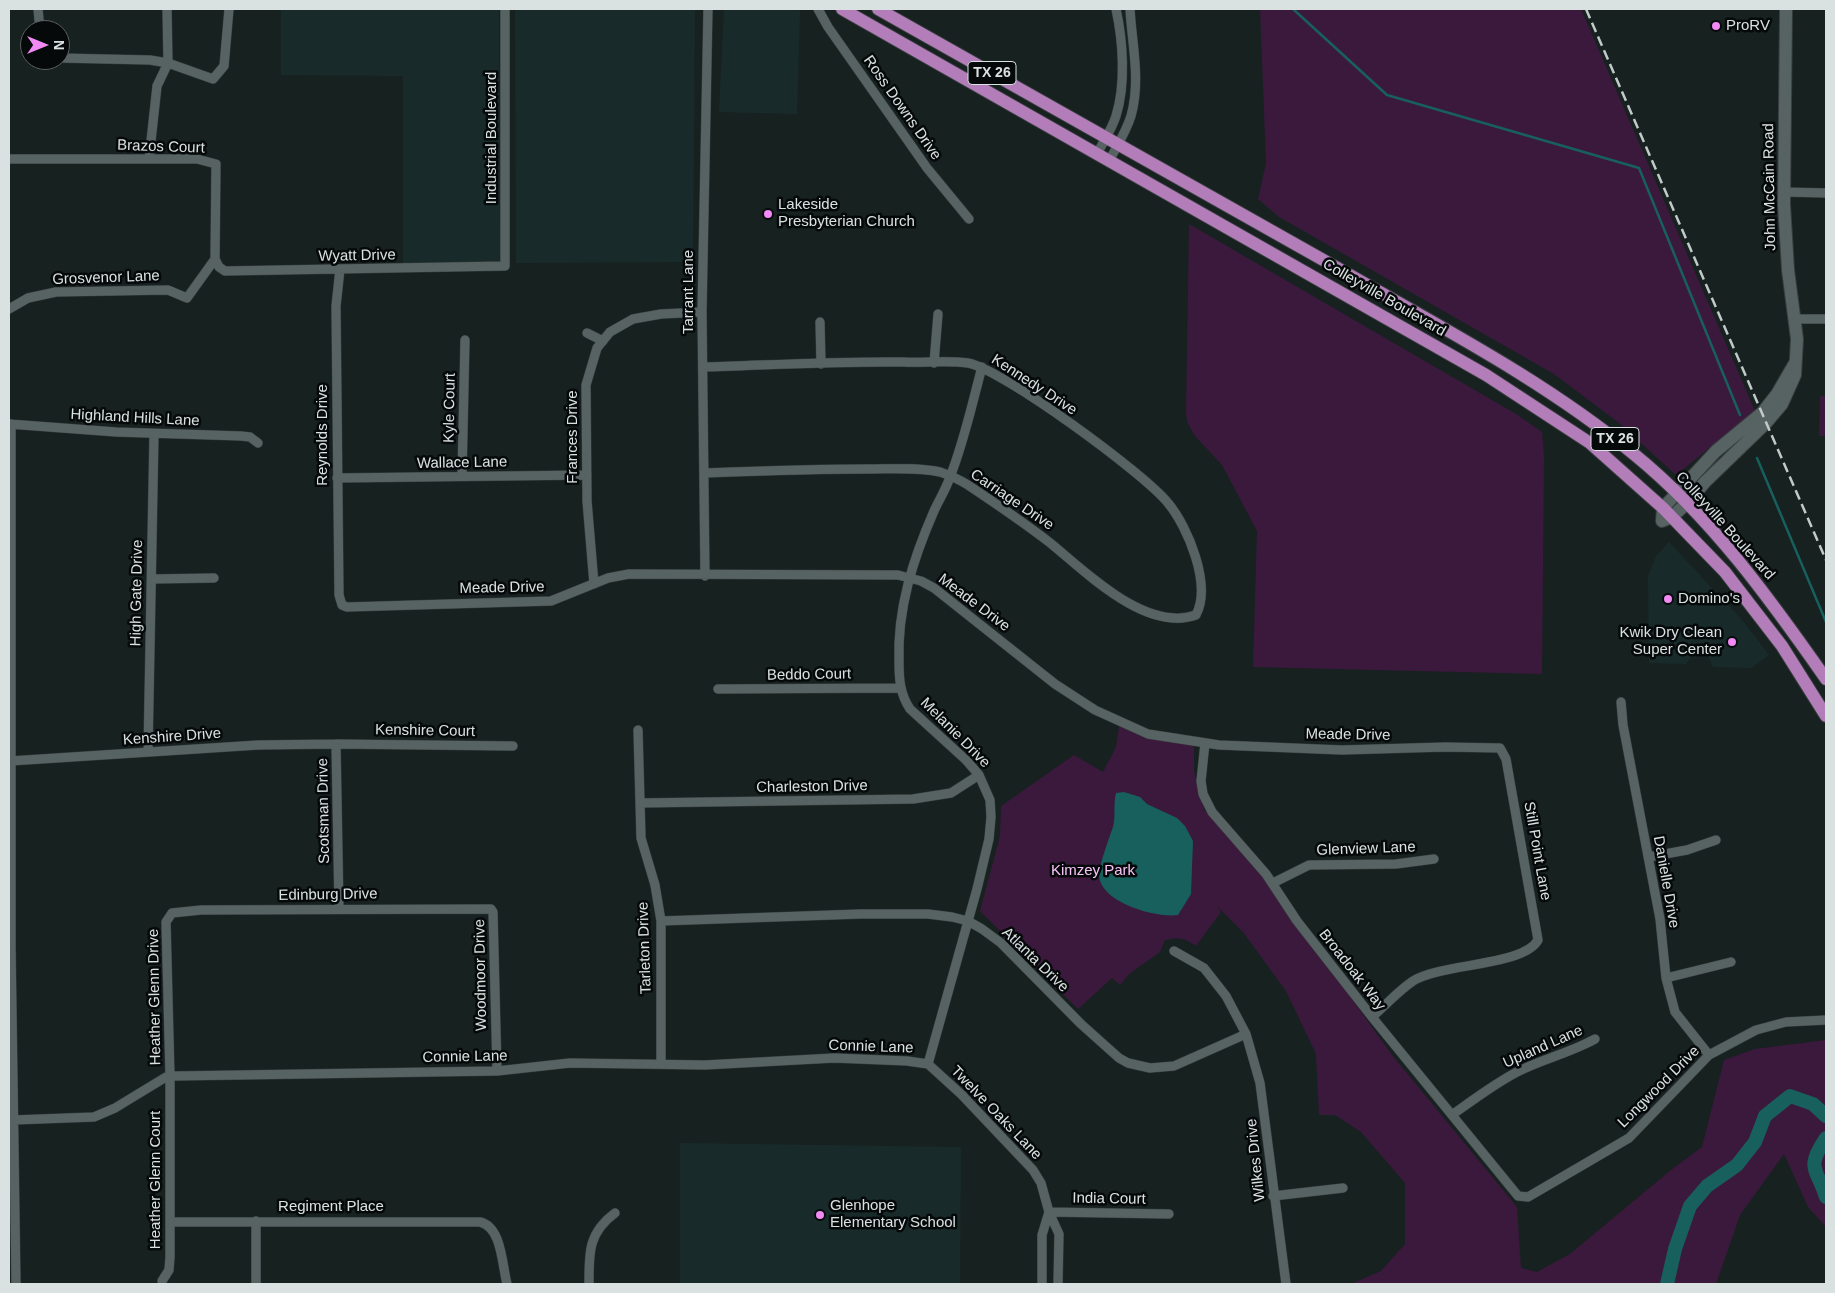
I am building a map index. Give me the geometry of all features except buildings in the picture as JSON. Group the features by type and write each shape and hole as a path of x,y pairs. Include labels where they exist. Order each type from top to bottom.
{"main road":[{"name":"Colleyville Boulevard","path":"842,9 1358,301 1486,375 1564,425 1597,449 1663,508 1725,572 1782,646 1826,716"},
{"name":"Colleyville Boulevard","path":"878,9 1463,338 1548,390 1636,456 1678,493 1770,602 1826,678"},
{"name":"John McCain Road","path":"1672,517 1782,404 1795,375 1797,339 1786,244 1784,192 1786,9"},
{"path":"1358,301 1367,285"},
{"name":"John McCain Road","path":"1663,508 1716,451 1762,413 1777,394 1795,363"}],"street":[{"path":"149,159 157,86 168,63 167,9"},
{"path":"70,58 150,60 168,63 213,79 224,66 229,9"},
{"name":"Industrial Boulevard","path":"505,266 506,9"},
{"name":"Tarrant Lane","path":"705,576 702,312 708,9"},
{"name":"Ross Downs Drive","path":"818,9 828,27 927,168 969,219"},
{"path":"1097,154 1116,118 1119,102 1122,64 1116,9"},
{"path":"1109,161 1130,118 1134,102 1136,69 1130,9"},
{"path":"1119,31 1132,30"},
{"name":"Brazos Court","path":"10,158 197,159 216,164 215,259"},
{"path":"1784,192 1826,193"},
{"name":"Wyatt Drive","path":"215,259 219,267 224,271 235,272 505,266"},
{"name":"Grosvenor Lane","path":"9,309 28,298 56,292 168,290 187,298 215,259"},
{"name":"Reynolds Drive","path":"340,269 336,306 340,601"},
{"name":"Frances Drive","path":"594,584 587,475 586,385 597,348 610,332 633,319 661,314 702,312"},
{"path":"934,363 938,314"},
{"path":"1794,319 1826,319"},
{"path":"820,322 821,364"},
{"path":"587,333 603,341"},
{"name":"Kyle Court","path":"462,476 465,340"},
{"name":"Kennedy Drive","path":"704,367 934,363 967,363 982,367 1009,383 1127,467 1167,501 1187,532"},
{"name":"Melanie Drive","path":"928,1064 989,839 990,800 979,775 966,760 910,709 904,700 900,688 898,643 902,606 909,578 934,512 950,477 982,367"},
{"path":"10,424 10,1043 14,1120 12,1218 16,1284"},
{"name":"Highland Hills Lane","path":"10,424 154,434 241,436 250,437 258,442"},
{"name":"High Gate Drive","path":"148,752 154,434"},
{"name":"Carriage Drive","path":"705,472 911,469 940,472 966,484 1047,541 1127,603 1153,614 1192,617 1196,615 1201,595 1197,558 1187,532"},
{"name":"Wallace Lane","path":"337,478 587,475"},
{"name":"Meade Drive","path":"340,601 342,605 347,607 550,601 608,578 628,574 705,576 898,575 934,588 1055,684 1095,710 1148,734 1205,743 1342,750 1492,747 1500,748 1506,759"},
{"path":"152,579 214,578"},
{"name":"Beddo Court","path":"718,689 900,688"},
{"name":"Danielle Drive","path":"1621,702 1623,726 1660,919 1666,978 1675,1012 1709,1055"},
{"name":"Tarleton Drive","path":"638,730 641,838 655,885 661,922 661,1064"},
{"name":"Broadoak Way","path":"1205,743 1201,781 1203,794 1212,812 1273,883 1297,921 1372,1017 1520,1197"},
{"name":"Kenshire Drive","path":"10,761 258,745 336,744"},
{"name":"Kenshire Court","path":"336,744 513,746"},
{"name":"Scotsman Drive","path":"336,744 339,909"},
{"name":"Still Point Lane","path":"1372,1017 1413,981 1456,967 1503,959 1530,951 1535,946 1538,935 1506,759"},
{"name":"Charleston Drive","path":"640,804 921,798 951,793 979,775"},
{"path":"1648,858 1688,850 1716,840"},
{"name":"Glenview Lane","path":"1273,883 1309,865 1396,864 1434,859"},
{"name":"Edinburg Drive","path":"168,917 178,912 201,910 491,909"},
{"name":"Woodmoor Drive","path":"491,909 493,912 497,1072"},
{"name":"Atlanta Drive","path":"661,922 860,914 928,914 968,921 1001,943 1081,1024 1128,1063 1150,1068 1174,1066 1246,1034"},
{"name":"Heather Glenn Drive","path":"168,917 170,1076"},
{"name":"Wilkes Drive","path":"1174,951 1204,968 1226,996 1246,1034 1260,1083 1286,1284"},
{"path":"1666,978 1730,962"},
{"name":"Longwood Drive","path":"1520,1197 1528,1197 1629,1138 1709,1055 1756,1030 1786,1022 1826,1020"},
{"name":"Upland Lane","path":"1452,1115 1518,1071 1578,1048 1595,1039"},
{"name":"Connie Lane","path":"14,1120 99,1115 170,1076 217,1073 497,1072 570,1063 705,1065 834,1058 907,1061 928,1064"},
{"name":"Twelve Oaks Lane","path":"928,1064 961,1094 1033,1170 1041,1183 1049,1212 1059,1234 1058,1284"},
{"name":"Heather Glenn Court","path":"162,1282 169,1270 170,1076"},
{"path":"1274,1196 1342,1188"},
{"path":"1042,1284 1042,1234 1049,1212"},
{"name":"India Court","path":"1049,1212 1168,1214"},
{"path":"589,1284 590,1248 594,1235 602,1223 615,1213"},
{"path":"256,1221 256,1284"},
{"name":"Regiment Place","path":"170,1222 480,1222 491,1227 496,1236 507,1284"}],"shaded area":[{"path":"281,9 499,9 500,263 403,264 403,76 281,75"},
{"path":"515,9 695,9 693,262 516,263"},
{"path":"724,9 800,10 797,114 719,112"},
{"path":"1669,542 1744,622 1769,655 1751,668 1713,667 1702,642 1686,664 1649,663 1648,576 1656,556"},
{"name":"Glenhope Elementary School","path":"680,1143 961,1147 960,1284 680,1284"}],"green space":[{"path":"1260,9 1581,9 1755,411 1676,475 1619,423 1554,374 1279,217 1258,199 1266,163"},
{"path":"1189,224 1516,414 1542,432 1544,457 1542,674 1253,667 1257,531 1222,465 1195,436 1188,424 1186,415"},
{"path":"1820,396 1826,396 1826,436 1819,436"},
{"name":"Kimzey Park","path":"1119,726 1194,746 1194,771 1204,810 1251,859 1392,1055 1517,1207 1521,1268 1537,1272 1570,1254 1671,1170 1702,1147 1724,1060 1755,1049 1826,1040 1826,1227 1808,1207 1784,1154 1740,1215 1716,1284 1351,1284 1381,1271 1405,1244 1405,1183 1361,1132 1335,1115 1319,1115 1316,1054 1286,991 1243,932 1217,906 1221,912 1196,946 1182,939 1165,940 1160,952 1129,974 1120,985 1112,978 1078,1009 980,911 1000,836 1001,806 1074,755 1103,772 1116,747"}],"water":[{"path":"1124,792 1140,797 1147,804 1177,818 1185,826 1193,841 1191,894 1178,915 1157,914 1131,907 1119,901 1102,885 1099,871 1114,823 1116,793"}],"waterway":[{"path":"1293,9 1387,95 1639,168 1740,415"},
{"path":"1757,458 1826,622"},
{"path":"1667,1284 1675,1249 1690,1206 1707,1186 1737,1165 1755,1142 1765,1116 1790,1096 1813,1104 1826,1116"},
{"path":"1826,1138 1814,1163 1826,1197"}],"railway":[{"path":"1586,9 1826,560"}],"place":[{"name":"ProRV","path":"1716,26"},
{"name":"Lakeside Presbyterian Church","path":"768,214"},
{"name":"Domino's","path":"1668,599"},
{"name":"Kwik Dry Clean Super Center","path":"1732,642"},
{"name":"Glenhope Elementary School","path":"820,1215"}]}
